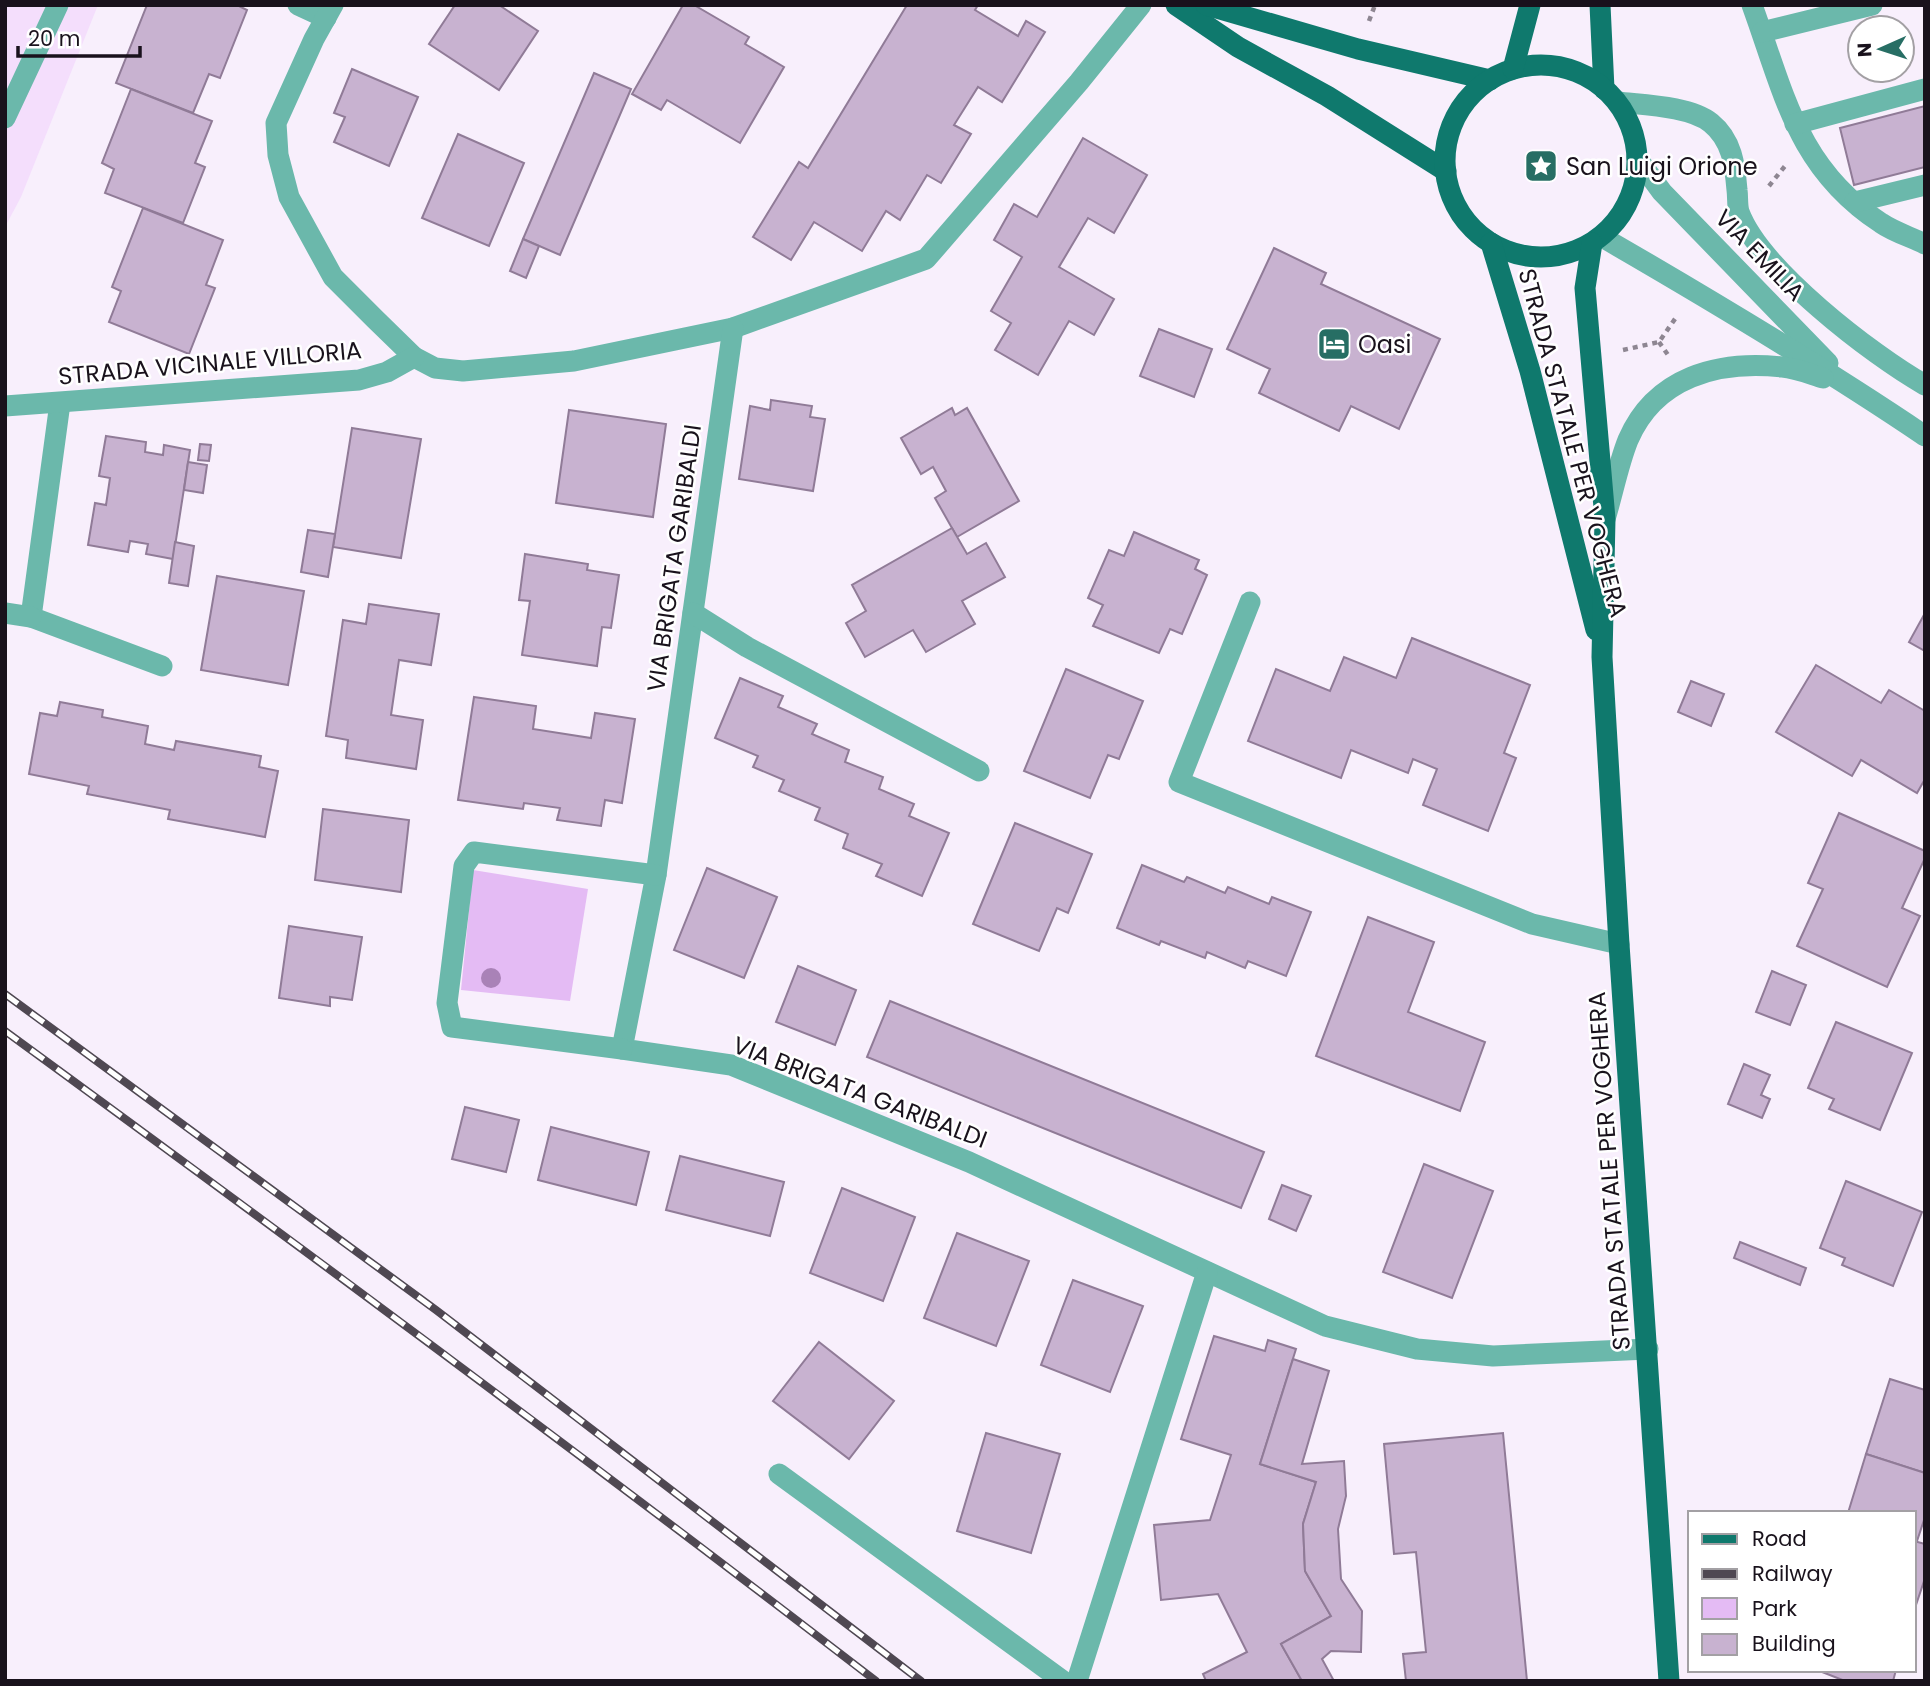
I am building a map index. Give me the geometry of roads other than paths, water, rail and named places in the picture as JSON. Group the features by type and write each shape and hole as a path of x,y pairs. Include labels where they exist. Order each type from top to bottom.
{"main road":[{"path":"1176,5 1238,47 1326,96 1446,171"},
{"path":"1206,5 1358,49 1490,80"},
{"path":"1513,69 1530,5"},
{"path":"1600,5 1611,95"},
{"path":"1545,65 1577,72 1611,95 1632,129 1637,158 1634,187 1621,215 1597,240 1569,254 1542,258 1516,254 1491,243 1468,224 1453,199 1446,171 1447,144 1455,119 1470,97 1490,80 1513,69 1545,65"},
{"name":"STRADA STATALE PER VOGHERA","path":"1597,240 1585,288 1605,519 1602,657 1669,1681"},
{"name":"STRADA STATALE PER VOGHERA","path":"1491,243 1530,371 1602,657"}],"street":[{"path":"5,118 58,5"},
{"path":"298,5 330,12"},
{"name":"STRADA VICINALE VILLORIA","path":"330,12 314,39 276,123 278,155 289,197 333,277 414,356 435,368 463,371 573,361 733,328 926,259 1079,82 1141,5"},
{"path":"1752,5 1795,124 1808,150 1828,179 1881,223 1925,244"},
{"path":"1762,33 1872,5"},
{"path":"1795,124 1925,89"},
{"path":"1611,95 1709,121 1725,137 1732,154 1739,210 1771,261 1830,317 1905,374 1925,385"},
{"name":"VIA EMILIA","path":"1637,158 1662,192 1849,385"},
{"path":"1855,202 1925,185"},
{"name":"VIA EMILIA","path":"1597,240 1694,290 1849,385 1925,436"},
{"name":"VIA BRIGATA GARIBALDI","path":"733,328 656,875 622,1049 731,1065 969,1161 1325,1326 1417,1349 1493,1356 1648,1349"},
{"name":"STRADA VICINALE VILLORIA","path":"5,406 359,380 387,372 414,356"},
{"path":"1605,519 1629,440 1655,398 1685,378 1736,365 1772,366 1849,385"},
{"path":"31,617 60,403"},
{"path":"1250,602 1179,782 1532,923 1619,944"},
{"path":"5,613 31,617 162,666"},
{"path":"693,613 747,647 979,771"},
{"path":"622,1049 452,1027 447,1003 464,866 474,852 656,875"},
{"path":"1077,1681 1207,1272"},
{"path":"779,1474 1063,1681"}],"railway":[{"path":"5,994 436,1310 921,1681"},
{"path":"5,1031 443,1353 876,1681"}],"place":[{"name":"San Luigi Orione","path":"1541,166"},
{"name":"Oasi","path":"1334,344"}]}
